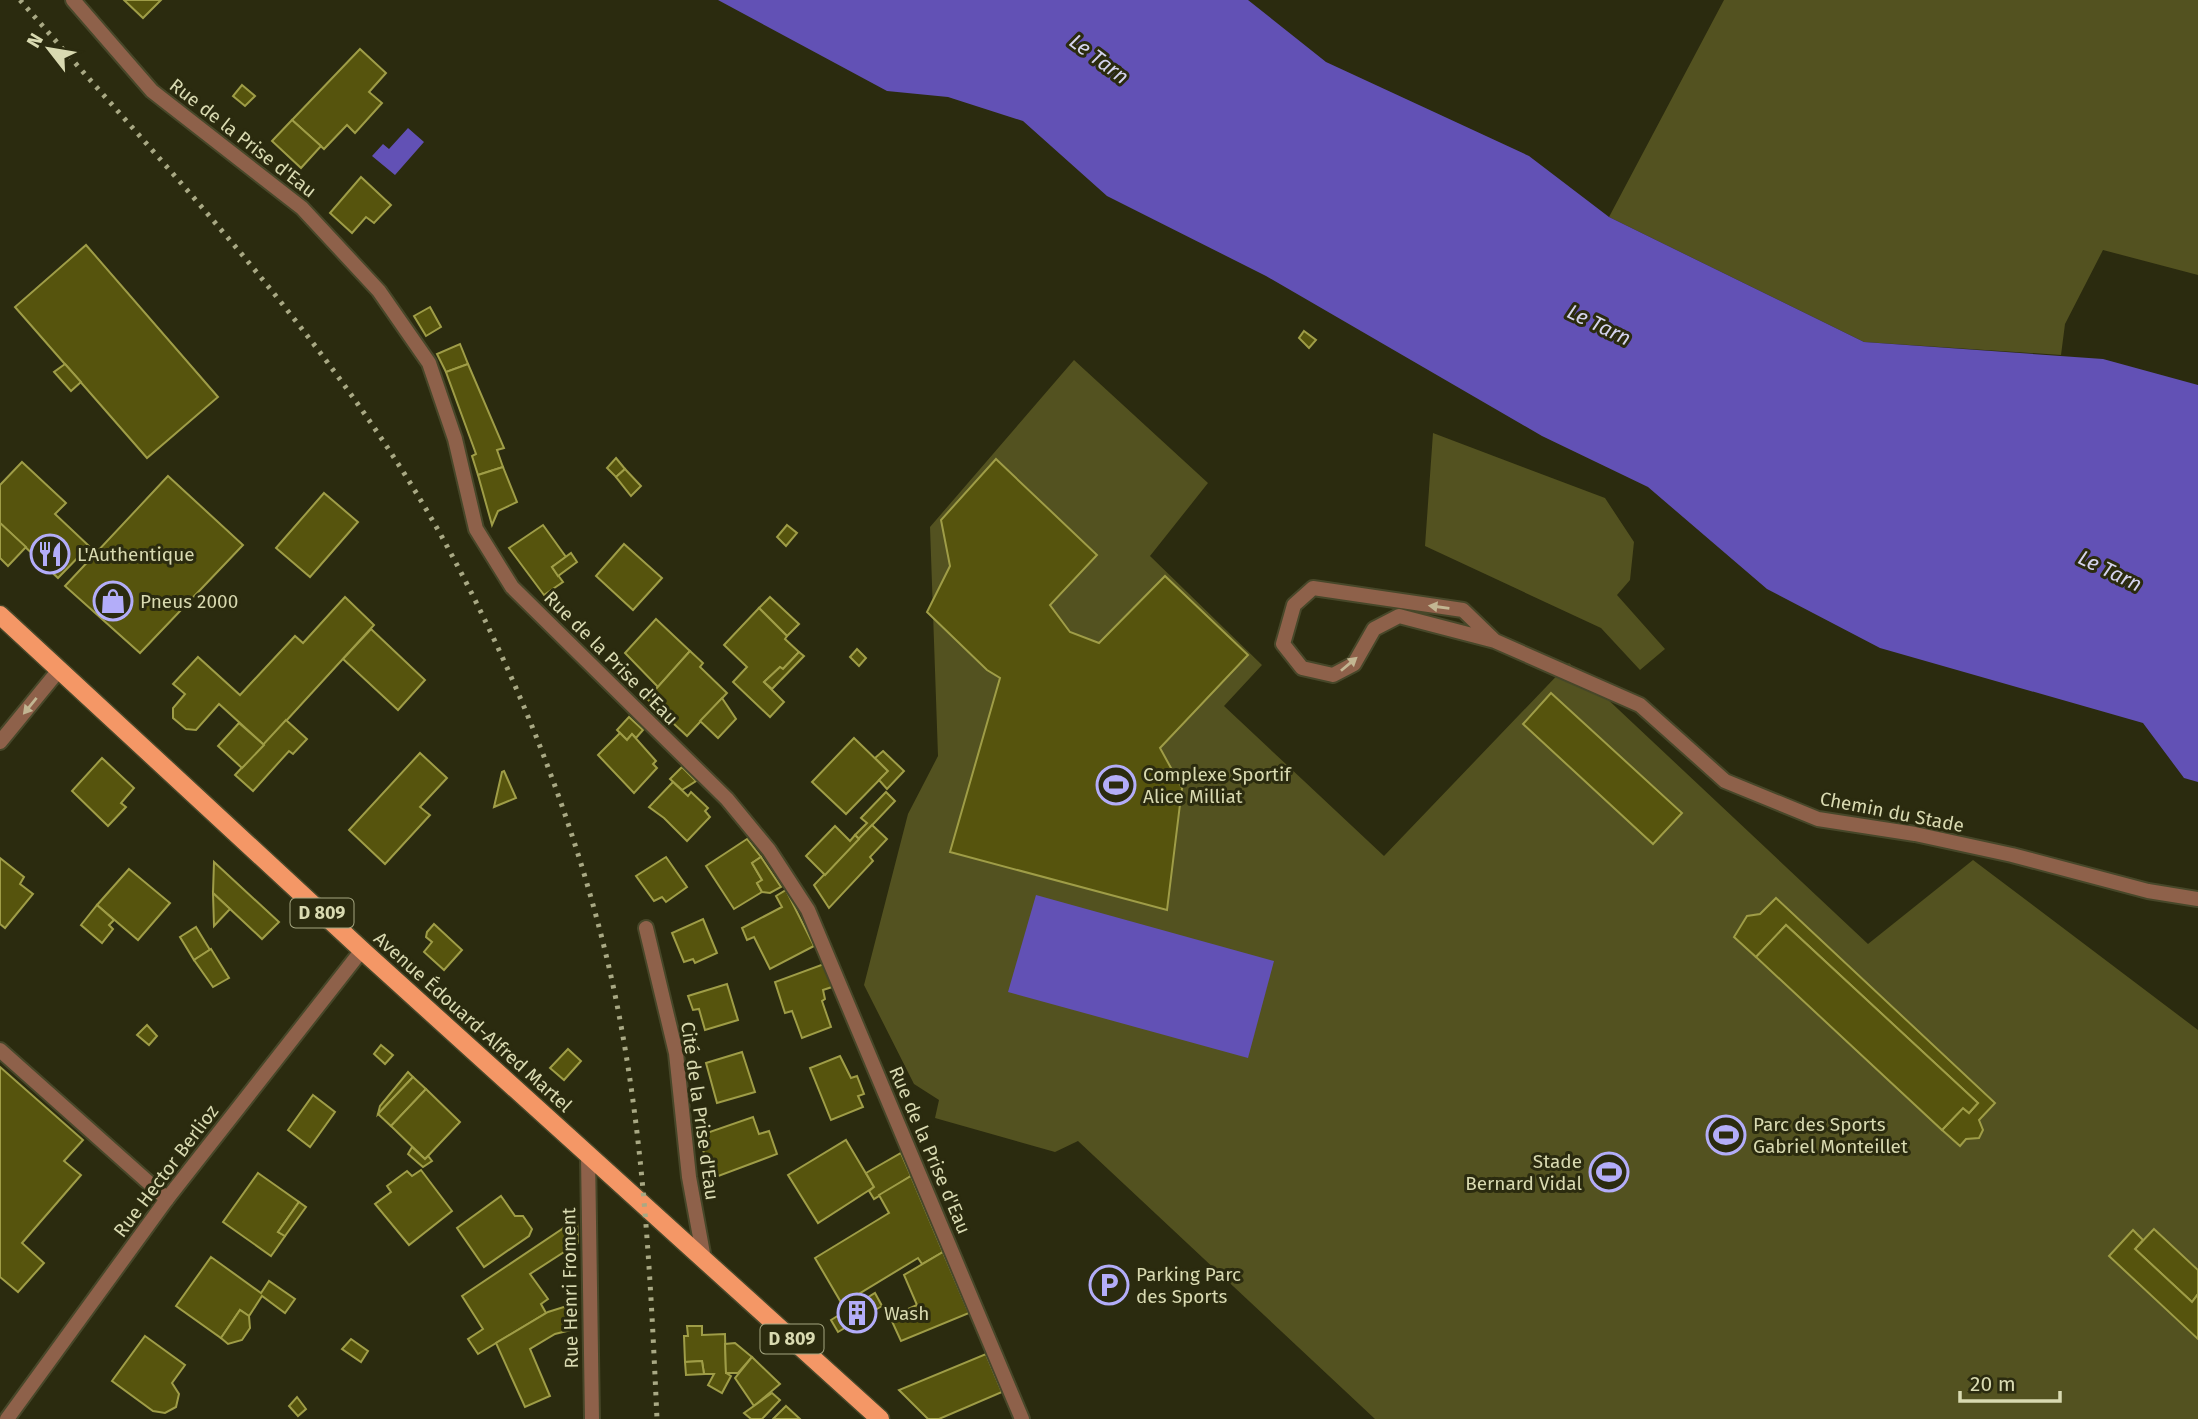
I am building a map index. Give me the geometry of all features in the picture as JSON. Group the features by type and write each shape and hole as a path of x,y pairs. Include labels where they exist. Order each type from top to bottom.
{"main road":[{"name":"Avenue Édouard-Alfred Martel","path":"0,615 362,950 704,1259"},
{"name":"D 809","path":"704,1259 880,1419"}],"street":[{"name":"Rue de la Prise d'Eau","path":"73,0 152,91 302,208 379,291 429,363 455,439 476,529 512,587 727,799 769,850 808,910 1022,1419"},
{"name":"Chemin du Stade","path":"1495,640 1463,610 1313,588 1294,605 1283,644 1302,668 1333,676 1354,664 1374,629 1399,616 1495,640 1640,705 1725,780 1818,820 1940,839 2148,891 2198,899"},
{"path":"0,742 59,670"},
{"name":"Cité de la Prise d'Eau","path":"646,928 676,1053 689,1177 704,1259"},
{"name":"Rue Hector Berlioz","path":"7,1419 167,1199 362,950"},
{"path":"0,1049 167,1199"},
{"name":"Rue Henri Froment","path":"588,1156 592,1419"}],"shaded area":[{"path":"1724,0 2198,0 2198,275 2103,250 2065,324 2061,355 1864,342 1609,217"},
{"name":"Parc des Sports Gabriel Monteillet","path":"1074,360 1208,483 1150,556 1262,665 1224,706 1384,856 1569,663 1868,944 1973,860 2198,1030 2198,1419 1375,1419 1078,1141 1055,1152 935,1118 939,1100 914,1084 864,985 908,814 938,756 930,527"},
{"path":"1433,433 1605,498 1634,542 1630,580 1617,595 1665,649 1640,670 1601,628 1425,546"}],"water":[{"name":"Le Tarn","path":"718,0 1248,0 1326,62 1529,156 1609,217 1864,342 2103,359 2198,385 2198,782 2184,778 2143,723 1880,648 1767,589 1648,487 1542,436 1266,276 1107,196 1023,121 948,97 887,91"},
{"path":"408,128 424,142 395,175 372,156 383,144 389,149"},
{"path":"1036,895 1274,961 1248,1058 1008,992"}],"building":[{"path":"124,0 161,0 143,18"},
{"path":"360,49 386,73 369,92 382,103 355,133 347,125 324,149 292,120"},
{"path":"242,85 255,96 245,106 233,96"},
{"path":"292,120 321,146 301,168 272,141"},
{"path":"361,177 391,205 374,223 366,217 352,233 330,213"},
{"path":"86,245 218,397 147,458 15,307"},
{"path":"430,307 441,327 426,336 414,316"},
{"path":"1304,331 1316,340 1309,348 1299,338"},
{"path":"460,344 468,364 446,372 437,354"},
{"path":"65,364 81,382 71,391 54,372"},
{"path":"468,364 504,448 497,450 503,467 478,475 472,456 476,454 446,372"},
{"path":"616,458 625,469 616,477 607,468"},
{"path":"996,459 1097,555 1050,605 1070,632 1099,643 1165,576 1248,655 1160,748 1182,788 1167,910 950,852 1000,678 987,670 927,612 950,566 941,520"},
{"path":"22,462 66,503 55,514 89,546 58,578 0,523 0,485"},
{"path":"503,467 517,502 498,511 492,525 478,475"},
{"path":"625,469 641,486 631,496 616,477"},
{"path":"168,476 243,545 140,653 65,586"},
{"path":"324,493 358,522 310,577 276,548"},
{"path":"0,523 26,547 8,566 0,558"},
{"path":"543,525 566,557 552,567 563,582 544,595 509,548"},
{"path":"787,525 797,533 786,546 777,537"},
{"path":"624,544 662,578 633,610 596,576"},
{"path":"571,553 577,562 558,576 552,567"},
{"path":"345,597 374,625 264,745 219,704 196,730 186,729 173,718 173,708 185,694 173,684 198,657 240,695 295,636 303,643"},
{"path":"770,597 799,624 787,636 759,608"},
{"path":"759,608 799,652 783,669 780,667 764,682 784,702 770,717 733,682 747,667 724,645"},
{"path":"656,619 690,651 658,687 625,653"},
{"path":"371,629 425,680 398,710 343,659"},
{"path":"857,649 866,658 859,666 850,657"},
{"path":"690,651 703,663 700,667 727,693 687,736 647,699"},
{"path":"799,652 804,656 772,689 764,682 780,667 783,669"},
{"path":"1551,693 1682,813 1653,844 1523,724"},
{"path":"722,698 736,719 718,738 700,721"},
{"path":"629,717 643,730 636,738 632,734 627,740 617,730"},
{"path":"286,720 307,739 293,754 289,751 253,791 235,775"},
{"path":"239,723 264,745 242,768 218,746"},
{"path":"620,733 627,740 632,734 656,761 653,764 657,768 634,793 598,755"},
{"path":"854,738 888,771 846,814 812,782"},
{"path":"883,751 904,771 887,789 879,780 888,771 875,758"},
{"path":"420,753 447,778 420,807 430,815 385,864 349,830"},
{"path":"102,758 134,788 121,803 126,807 108,826 72,791"},
{"path":"682,767 696,781 682,790 670,779"},
{"path":"504,771 516,798 494,807 502,772"},
{"path":"673,782 688,796 691,792 708,808 705,811 710,817 687,841 649,807"},
{"path":"886,792 895,801 859,839 855,835 867,823 861,818"},
{"path":"872,825 887,839 870,857 873,861 829,908 814,885"},
{"path":"835,826 850,841 855,835 859,839 825,875 806,856"},
{"path":"747,839 761,857 752,863 762,880 757,883 762,892 734,909 706,866"},
{"path":"666,857 687,887 666,902 662,897 654,901 636,876"},
{"path":"761,857 781,887 770,893 762,892 757,883 762,880 752,863"},
{"path":"0,858 24,877 20,884 33,894 5,928 0,924"},
{"path":"214,862 279,922 262,939 213,893"},
{"path":"129,869 170,903 138,940 97,905"},
{"path":"786,890 814,946 770,969 754,937 747,940 742,928 782,907 776,896"},
{"path":"213,893 230,909 214,926"},
{"path":"1776,898 1995,1103 1979,1120 1983,1130 1979,1138 1966,1139 1960,1146 1942,1130 1963,1108 1969,1113 1978,1103 1786,925 1756,957 1734,937 1747,916 1760,914"},
{"path":"97,905 114,920 109,925 113,929 102,943 81,925"},
{"path":"703,919 717,953 695,963 693,959 684,962 672,933"},
{"path":"434,924 462,950 444,970 424,952 432,942 426,937"},
{"path":"1786,925 1978,1103 1969,1113 1963,1108 1942,1130 1756,957"},
{"path":"196,927 210,950 194,960 180,937"},
{"path":"211,949 229,978 213,987 194,960"},
{"path":"824,964 832,987 823,990 825,999 822,1001 831,1027 802,1038 792,1011 785,1013 775,982"},
{"path":"727,984 738,1020 705,1030 699,1009 693,1010 688,996"},
{"path":"147,1025 157,1036 149,1045 137,1035"},
{"path":"381,1045 393,1055 385,1064 374,1054"},
{"path":"568,1049 581,1061 564,1080 550,1068"},
{"path":"742,1052 755,1092 717,1103 706,1063"},
{"path":"840,1056 851,1078 857,1076 864,1094 858,1096 863,1107 831,1120 810,1068"},
{"path":"0,1067 83,1140 64,1161 81,1175 22,1243 44,1263 18,1292 0,1277"},
{"path":"408,1072 413,1077 378,1114 380,1106"},
{"path":"413,1077 426,1089 391,1126 378,1114"},
{"path":"426,1089 460,1122 425,1159 391,1126"},
{"path":"313,1095 335,1112 310,1147 288,1130"},
{"path":"753,1117 759,1134 769,1131 777,1154 713,1178 698,1136"},
{"path":"846,1140 874,1187 818,1223 788,1175"},
{"path":"412,1147 425,1159 428,1156 432,1161 423,1167 408,1154"},
{"path":"901,1153 911,1176 874,1199 869,1191 874,1187 866,1173"},
{"path":"421,1170 452,1211 409,1245 375,1204 391,1192 387,1186 407,1171 412,1176"},
{"path":"258,1173 299,1202 278,1232 285,1236 271,1256 223,1222"},
{"path":"911,1176 943,1252 922,1264 918,1258 842,1304 815,1258 889,1213 879,1195"},
{"path":"501,1196 515,1216 523,1216 532,1229 529,1236 484,1267 457,1228"},
{"path":"299,1202 306,1207 285,1236 278,1232"},
{"path":"577,1221 578,1243 530,1274 548,1299 541,1304 546,1313 478,1354 468,1339 483,1329 462,1296"},
{"path":"2154,1229 2198,1270 2198,1294 2192,1302 2135,1249"},
{"path":"2133,1230 2143,1240 2135,1249 2192,1302 2198,1294 2198,1339 2109,1256"},
{"path":"943,1252 969,1313 901,1341 890,1317 917,1305 904,1275"},
{"path":"211,1257 261,1293 269,1281 295,1299 285,1313 262,1296 249,1316 240,1310 221,1338 176,1306"},
{"name":"Wash","path":"875,1293 882,1306 838,1332 831,1320"},
{"path":"570,1305 575,1329 555,1334 530,1349 550,1396 525,1407 496,1343 548,1312"},
{"path":"240,1310 249,1316 250,1328 242,1340 228,1344 221,1338"},
{"path":"687,1326 702,1326 702,1335 725,1334 726,1373 731,1376 722,1393 708,1385 714,1374 704,1374 702,1361 685,1362 684,1336 688,1336"},
{"path":"145,1336 185,1365 172,1383 179,1394 176,1407 165,1413 153,1411 112,1381"},
{"path":"351,1339 368,1351 361,1362 342,1349"},
{"path":"735,1343 752,1357 738,1373 726,1373 725,1344"},
{"path":"986,1354 1002,1392 939,1419 928,1419 899,1390"},
{"path":"752,1357 780,1384 754,1406 735,1378"},
{"path":"702,1361 704,1374 686,1375 685,1362"},
{"path":"772,1393 780,1400 762,1419 751,1419 744,1413"},
{"path":"297,1397 306,1409 298,1416 289,1406"},
{"path":"786,1406 800,1419 773,1419"}],"railway":[{"path":"20,0 245,258 350,393 398,464 442,537 494,639 539,744 578,853 608,963 620,1019 643,1190 657,1419"}],"place":[{"name":"L'Authentique","path":"50,554"},
{"name":"Pneus 2000","path":"113,601"},
{"name":"Complexe Sportif Alice Milliat","path":"1116,785"},
{"name":"Parc des Sports Gabriel Monteillet","path":"1726,1135"},
{"name":"Stade Bernard Vidal","path":"1609,1172"},
{"name":"Parking Parc des Sports","path":"1109,1285"},
{"name":"Wash","path":"857,1313"}]}
